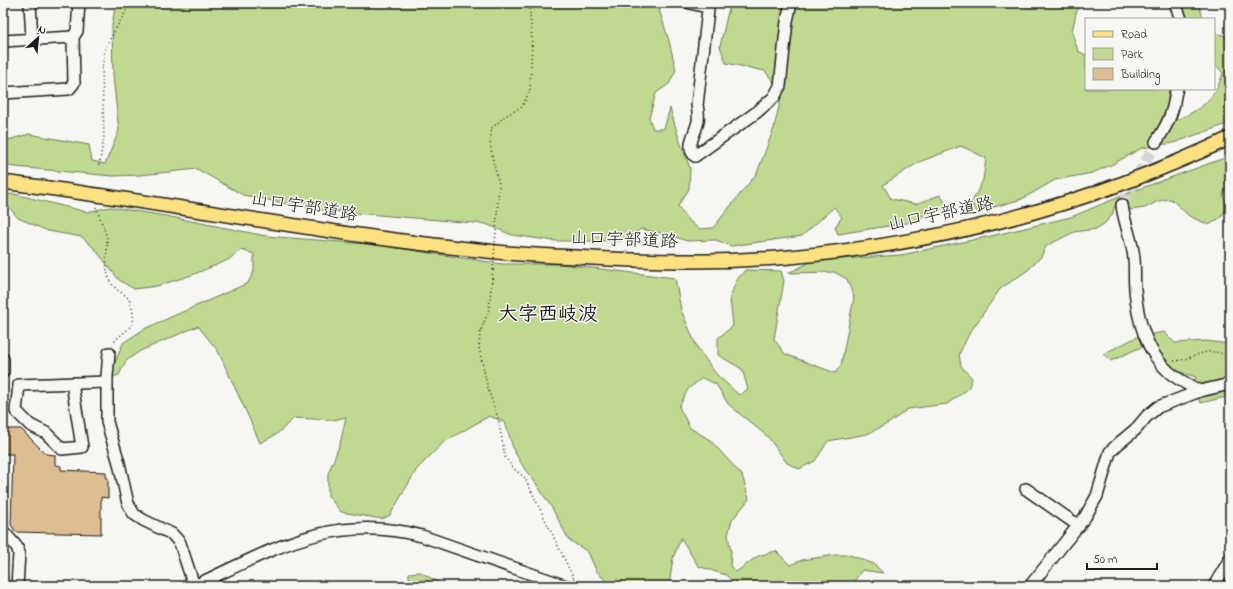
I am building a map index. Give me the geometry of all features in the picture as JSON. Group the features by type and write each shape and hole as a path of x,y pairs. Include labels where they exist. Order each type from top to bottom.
{"main road":[{"name":"山口宇部道路","path":"3,182 137,200 337,232 465,249 510,254 626,260 705,261 789,257 899,243 951,233 1060,205 1122,184 1230,138"}],"street":[{"path":"30,3 32,40"},
{"path":"3,94 69,90 74,83 73,37 77,31 79,3"},
{"path":"690,3 703,5 708,10 697,105 698,120 690,147 695,156 757,112 774,97 780,86 787,21 791,3"},
{"path":"1175,3 1181,18"},
{"path":"3,41 73,37"},
{"path":"1156,142 1162,133 1173,108 1174,96 1177,90"},
{"path":"1122,205 1134,258 1136,302 1143,332 1151,349 1168,371 1176,378 1200,391"},
{"path":"109,353 107,422 119,463 128,504 134,514 172,534 180,543 194,586 279,546 299,539 339,530 362,528 403,531 422,536 539,582 566,586"},
{"path":"3,358 3,372"},
{"path":"72,383 82,447 62,449 46,433 30,425 16,411 19,385 72,383 107,382"},
{"path":"1030,586 1085,517 1097,496 1110,452 1158,407 1200,391 1230,384"},
{"path":"1026,489 1079,526"},
{"path":"3,532 17,547 19,553 17,586"},
{"path":"1214,586 1230,559"}],"path":[{"path":"99,165 104,138 102,70 105,48 129,3"},
{"path":"529,3 532,38 530,90 522,107 505,116 492,128 490,144 499,184 489,309 480,333 479,348 488,389 498,418 505,457 513,468 525,478 576,582 580,586"},
{"path":"96,207 106,238 107,268 112,285 127,296 131,302 134,315 130,328 114,341 109,353"},
{"path":"1160,362 1184,360 1209,351 1219,352 1230,357"}],"green space":[{"path":"116,3 657,3 676,70 669,84 656,93 649,118 653,129 664,129 670,108 679,139 690,168 689,189 678,206 686,218 699,229 713,228 757,173 774,128 782,93 765,71 726,63 720,46 728,12 732,3 1081,3 1076,13 1072,32 1078,51 1085,54 1085,90 1168,90 1174,121 1191,113 1205,103 1215,91 1219,83 1223,73 1215,64 1215,30 1219,34 1230,37 1230,123 1173,143 1142,148 1111,165 1092,173 1055,180 1022,199 977,212 971,204 983,180 986,158 961,146 919,162 883,185 891,199 916,204 940,195 948,206 907,223 838,234 835,227 842,217 834,207 802,236 731,246 716,240 687,241 666,234 641,229 621,241 555,241 512,235 486,224 319,210 243,195 197,169 140,175 112,176 5,166 3,163 3,153 8,140 29,134 89,145 92,161 105,164 119,131 113,76 112,24"},
{"path":"1172,3 1198,3 1204,18 1177,18"},
{"path":"1230,156 1230,183 1223,193 1227,207 1221,217 1209,225 1189,216 1171,199 1158,201 1145,208 1131,210 1120,203 1115,206 1112,215 1104,224 1096,229 1074,232 1046,246 1041,257 1028,270 1000,289 969,334 959,354 961,366 972,378 968,389 947,404 908,409 889,423 867,434 828,441 815,461 799,469 787,463 768,437 728,404 716,384 702,378 688,389 679,407 690,428 710,440 742,475 749,499 732,520 728,535 731,552 730,566 736,572 758,556 776,551 790,565 802,560 835,555 850,555 874,564 883,573 862,570 855,580 847,586 724,586 731,580 726,575 698,566 681,538 673,558 669,586 609,585 596,570 588,552 569,540 552,508 514,451 505,422 489,416 444,442 417,469 390,515 382,519 341,512 328,496 328,474 340,444 346,417 333,420 294,418 277,434 260,443 218,351 198,326 140,351 126,361 119,375 113,377 114,365 123,343 144,329 248,283 254,271 254,254 241,250 228,260 192,275 157,286 134,289 119,280 95,249 82,237 48,231 18,218 3,200 3,195 14,194 87,212 110,207 166,216 266,236 379,245 502,264 560,264 675,278 681,310 697,347 716,374 739,395 748,389 742,369 718,355 718,338 733,326 730,298 736,281 745,270 781,271 784,281 774,339 785,354 835,373 841,365 854,297 847,279 834,272 788,273 813,261 901,255 1071,217 1136,190"},
{"path":"1164,332 1175,343 1206,341 1230,344 1230,396 1201,403 1191,390 1196,377 1155,362 1143,346 1111,361 1103,354 1137,337"},
{"path":"420,572 445,586 409,586 409,573"}],"building":[{"path":"5,429 21,429 46,454 55,455 55,465 61,466 61,470 106,472 106,477 108,478 108,498 101,497 101,534 16,532 11,525 13,454 5,454"}],"tunnel":[{"path":"1122,205 1156,142"}],"district":[{"name":"大字西岐波","path":"548,315"}]}
